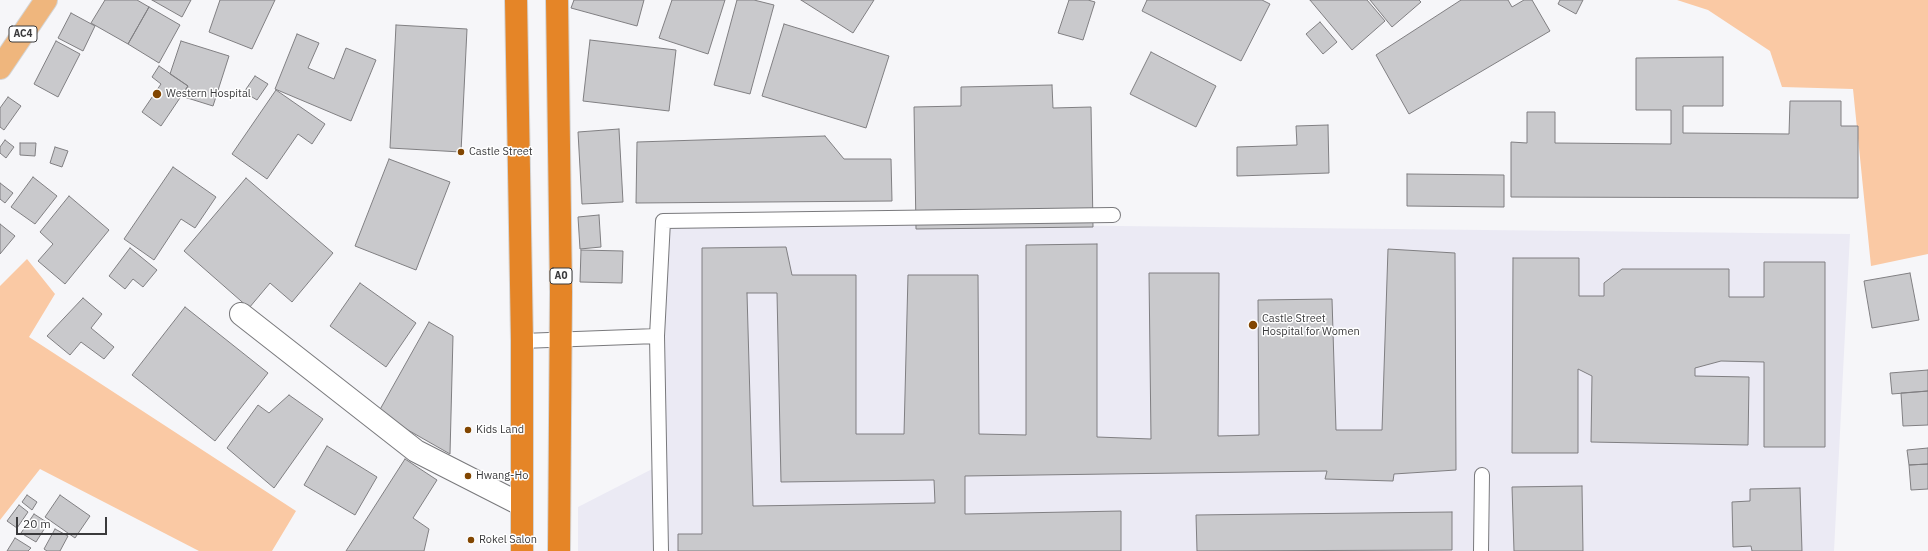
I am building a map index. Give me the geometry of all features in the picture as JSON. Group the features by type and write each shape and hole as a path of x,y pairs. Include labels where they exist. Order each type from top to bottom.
{"highway":[{"path":"516,0 522,341 522,551"},
{"name":"A0","path":"557,0 561,292 559,551"}],"main road":[{"name":"AC4","path":"0,68 46,0"}],"street":[{"path":"241,314 416,451 522,505"}],"lane":[{"path":"661,551 658,336 662,221 1113,215"},
{"path":"522,341 658,336"},
{"path":"1481,551 1482,475"}],"shaded area":[{"path":"1677,0 1928,0 1928,254 1871,266 1853,89 1782,87 1770,51 1708,10"},
{"name":"Castle Street Hospital for Women","path":"663,221 1850,234 1834,551 578,551 578,507 660,465"},
{"path":"27,259 55,294 29,337 296,511 272,551 199,551 40,469 0,520 0,286"}],"building":[{"path":"105,0 137,0 149,7 128,44 91,23"},
{"path":"152,0 191,0 182,17"},
{"path":"220,0 275,0 252,49 209,32"},
{"path":"574,0 644,0 637,26 571,8"},
{"path":"672,0 725,0 708,54 659,38"},
{"path":"737,0 754,0 774,5 750,94 714,85"},
{"path":"801,0 874,0 853,33"},
{"path":"1069,0 1088,0 1095,2 1083,40 1058,33"},
{"path":"1147,0 1262,0 1270,4 1241,61 1142,11"},
{"path":"1310,0 1367,0 1385,21 1352,50"},
{"path":"1370,0 1419,0 1421,2 1392,27"},
{"path":"1461,0 1508,0 1512,7 1524,0 1532,0 1550,31 1409,114 1376,55"},
{"path":"1560,0 1583,0 1576,14 1558,4"},
{"path":"149,7 180,25 159,63 128,44"},
{"path":"71,13 95,26 83,51 58,38"},
{"path":"1320,22 1337,42 1323,54 1306,34"},
{"path":"784,24 889,56 866,128 762,96"},
{"path":"396,25 467,29 461,152 390,148"},
{"path":"297,34 319,43 308,68 334,79 346,48 376,60 351,121 275,89"},
{"path":"590,40 676,50 669,111 583,101"},
{"path":"56,41 80,54 58,97 34,84"},
{"path":"181,41 229,56 213,106 181,96 188,86 170,74"},
{"path":"1151,52 1216,86 1196,127 1130,94"},
{"path":"1723,57 1723,106 1683,106 1683,133 1789,134 1790,101 1841,101 1841,126 1858,126 1858,198 1511,197 1511,142 1527,143 1527,112 1555,112 1555,143 1671,144 1671,110 1636,110 1636,58"},
{"path":"159,66 188,86 161,126 142,112 161,84 152,77"},
{"path":"255,76 268,84 257,100 244,92"},
{"path":"1052,85 1053,108 1091,107 1093,227 916,229 914,107 961,106 961,87"},
{"path":"276,90 325,124 312,144 298,134 267,179 232,154"},
{"path":"8,97 21,106 4,130 0,127 0,108"},
{"path":"1328,125 1329,173 1237,176 1237,147 1297,145 1296,126"},
{"path":"619,129 623,202 582,204 578,132"},
{"path":"825,136 844,159 891,159 892,201 636,203 637,142"},
{"path":"5,140 14,147 6,158 0,153 0,147"},
{"path":"20,143 36,143 35,156 20,155"},
{"path":"55,147 68,151 62,167 50,163"},
{"path":"389,159 450,182 416,270 355,246"},
{"path":"173,167 216,197 195,228 181,219 154,260 124,239"},
{"path":"1407,174 1504,175 1504,207 1407,206"},
{"path":"33,177 57,196 35,224 11,207"},
{"path":"246,178 333,253 292,302 270,283 249,308 184,251"},
{"path":"0,183 13,193 5,203 0,199"},
{"path":"69,196 109,230 65,284 38,261 53,244 40,232"},
{"path":"599,215 601,247 580,249 578,217"},
{"path":"0,224 15,236 0,254"},
{"path":"1097,244 1097,437 1151,439 1149,273 1219,273 1218,436 1259,435 1258,300 1332,299 1336,430 1382,430 1388,249 1455,253 1456,470 1394,474 1393,481 1325,479 1327,471 965,476 965,514 1121,511 1121,551 678,551 678,534 702,534 702,248 786,247 792,275 856,275 856,434 904,434 908,275 978,275 979,434 1026,435 1026,245","holes":["747,293 777,293 781,482 934,480 935,503 753,506"]},
{"path":"130,248 157,270 143,287 133,279 125,289 109,276"},
{"path":"581,250 623,251 622,283 580,282"},
{"path":"1513,258 1579,258 1579,296 1604,296 1604,283 1622,269 1729,269 1729,297 1764,297 1764,262 1825,262 1825,447 1764,447 1764,362 1721,361 1695,368 1695,376 1749,377 1748,445 1591,442 1592,376 1578,369 1578,453 1512,453"},
{"path":"1910,273 1919,320 1872,328 1864,281"},
{"path":"360,283 416,323 386,367 330,326"},
{"path":"83,298 102,314 91,328 114,347 104,359 81,342 70,355 47,336"},
{"path":"185,307 268,373 215,441 132,375"},
{"path":"429,322 453,336 450,454 378,413"},
{"path":"1928,370 1928,391 1892,394 1890,373"},
{"path":"1928,391 1928,425 1903,426 1901,393"},
{"path":"289,395 323,419 274,488 227,448 258,405 269,413"},
{"path":"327,446 377,477 355,515 304,485"},
{"path":"1928,448 1928,464 1909,465 1907,450"},
{"path":"405,459 437,480 413,518 429,529 424,551 346,551"},
{"path":"1928,464 1928,489 1911,490 1909,465"},
{"path":"1582,486 1583,551 1514,551 1512,487"},
{"path":"1800,488 1802,551 1752,551 1751,546 1733,547 1732,502 1750,501 1750,489"},
{"path":"27,495 37,502 32,510 22,502"},
{"path":"60,495 90,516 75,538 45,517"},
{"path":"19,505 28,512 17,528 7,521"},
{"path":"1452,512 1452,550 1197,551 1196,515"},
{"path":"34,514 48,523 36,542 21,533"},
{"path":"55,529 68,536 60,551 47,551 44,549"},
{"path":"15,538 31,548 28,551 7,551"}],"place":[{"name":"Western Hospital","path":"157,94"},
{"name":"Castle Street","path":"461,152"},
{"name":"Castle Street Hospital for Women","path":"1253,325"},
{"name":"Kids Land","path":"468,430"},
{"name":"Hwang-Ho","path":"468,476"},
{"name":"Rokel Salon","path":"471,540"}]}
